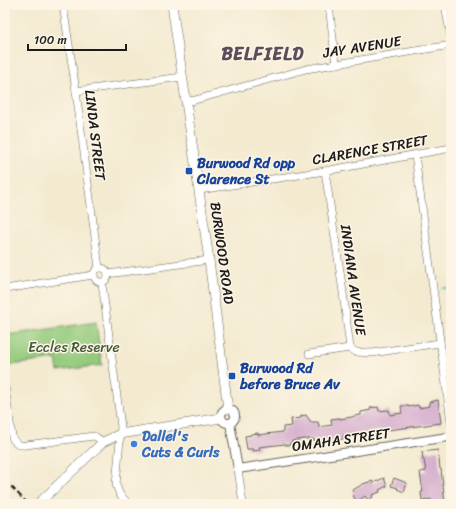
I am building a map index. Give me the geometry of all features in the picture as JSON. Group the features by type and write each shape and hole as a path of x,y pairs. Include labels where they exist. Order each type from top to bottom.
{"main road":[{"name":"BURWOOD ROAD","path":"172,5 209,260 228,409"},
{"path":"40,503 103,442 120,434 221,418"}],"street":[{"name":"LINDA STREET","path":"63,5 76,91 99,268"},
{"path":"328,5 336,64"},
{"path":"446,5 451,36"},
{"name":"JAY AVENUE","path":"186,102 306,69 451,45"},
{"path":"76,91 182,77"},
{"name":"CLARENCE STREET","path":"199,190 325,172 451,148"},
{"path":"415,155 451,422"},
{"name":"INDIANA AVENUE","path":"325,172 350,348 356,352 372,353 440,343"},
{"path":"108,274 209,260"},
{"path":"5,289 93,275 99,268 104,269 108,274"},
{"path":"102,283 108,278 108,274"},
{"path":"93,275 96,281 102,283"},
{"path":"102,283 120,419 116,485 120,495 129,504"},
{"path":"309,354 350,348"},
{"path":"5,387 12,437 18,445 94,436 103,442"},
{"path":"228,409 233,411 235,415 234,419 230,423 226,424 221,418 222,412 228,409"},
{"path":"230,423 243,504"},
{"name":"OMAHA STREET","path":"238,469 450,437"}],"green space":[{"name":"Eccles Reserve","path":"96,322 102,365 58,371 56,359 11,365 7,335"}],"building":[{"path":"438,400 441,423 343,436 343,439 325,442 325,440 314,441 314,439 304,439 292,441 290,445 285,444 259,447 260,450 253,451 253,449 247,449 245,436 258,433 258,435 283,432 283,427 292,426 291,419 301,418 301,416 306,415 311,422 318,422 319,427 332,425 331,419 361,415 361,412 371,410 370,408 378,407 379,411 389,410 390,415 402,413 401,406 409,407 418,405 419,408 430,406 429,402"},
{"path":"438,450 445,504 432,504 431,499 422,500 421,492 423,492 420,472 426,471 422,452"},
{"path":"384,478 387,486 379,490 380,492 372,495 373,497 368,500 365,496 357,502 352,494 354,492 353,490 363,484 372,481 373,483"},
{"path":"394,478 407,483 404,492 391,486"}],"waterway":[{"path":"442,288 451,288"}],"railway":[{"path":"5,480 28,504"}],"place":[{"name":"Burwood Rd opp Clarence St","path":"189,171"},
{"name":"Burwood Rd before Bruce Av","path":"232,376"},
{"name":"Dallel's Cuts & Curls","path":"134,444"}],"district":[{"name":"BELFIELD","path":"263,54"}]}
